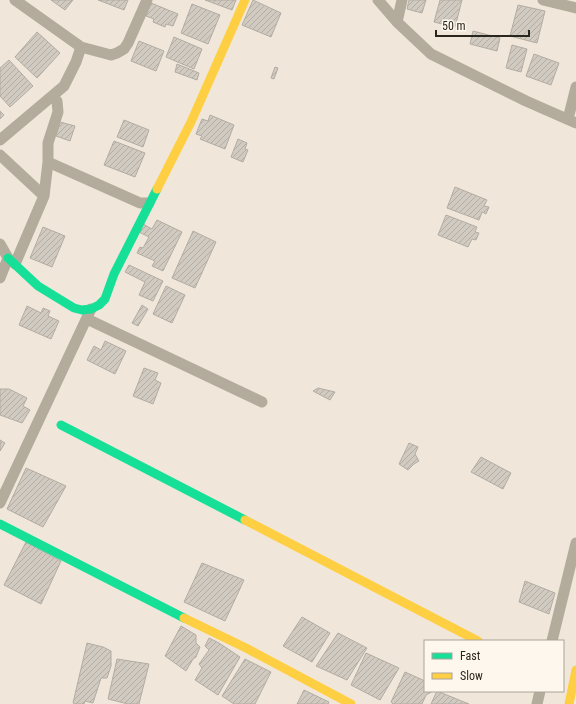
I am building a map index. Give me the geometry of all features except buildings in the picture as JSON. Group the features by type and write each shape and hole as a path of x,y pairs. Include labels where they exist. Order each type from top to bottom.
{"main road":[{"path":"5,252 38,286 74,308 89,314 105,299 114,274 191,122 244,0"},
{"path":"61,425 476,640"},
{"path":"0,524 150,602 246,648 351,704"},
{"path":"569,704 576,670"}],"street":[{"path":"15,0 81,48 111,55 117,54 124,49 128,43 147,0"},
{"path":"378,0 397,22 431,54 526,101 572,121 576,87"},
{"path":"397,22 402,0"},
{"path":"543,0 576,8"},
{"path":"0,140 64,86 81,48"},
{"path":"0,278 5,252 44,196 48,162 48,143 58,112 57,101 52,97"},
{"path":"0,155 44,196"},
{"path":"48,162 140,203 149,203"},
{"path":"0,502 89,314 262,402"},
{"path":"552,640 576,543"},
{"path":"537,704 540,692"}],"traffic: fast":[{"path":"8,258 38,286 74,308 82,310 91,309 99,305 105,299 114,274 157,189"},
{"path":"61,425 245,520"},
{"path":"0,524 184,618"}],"traffic: slow":[{"path":"157,189 191,122 245,0"},
{"path":"245,520 476,640"},
{"path":"184,618 246,648 351,704"},
{"path":"569,704 576,670"}]}
